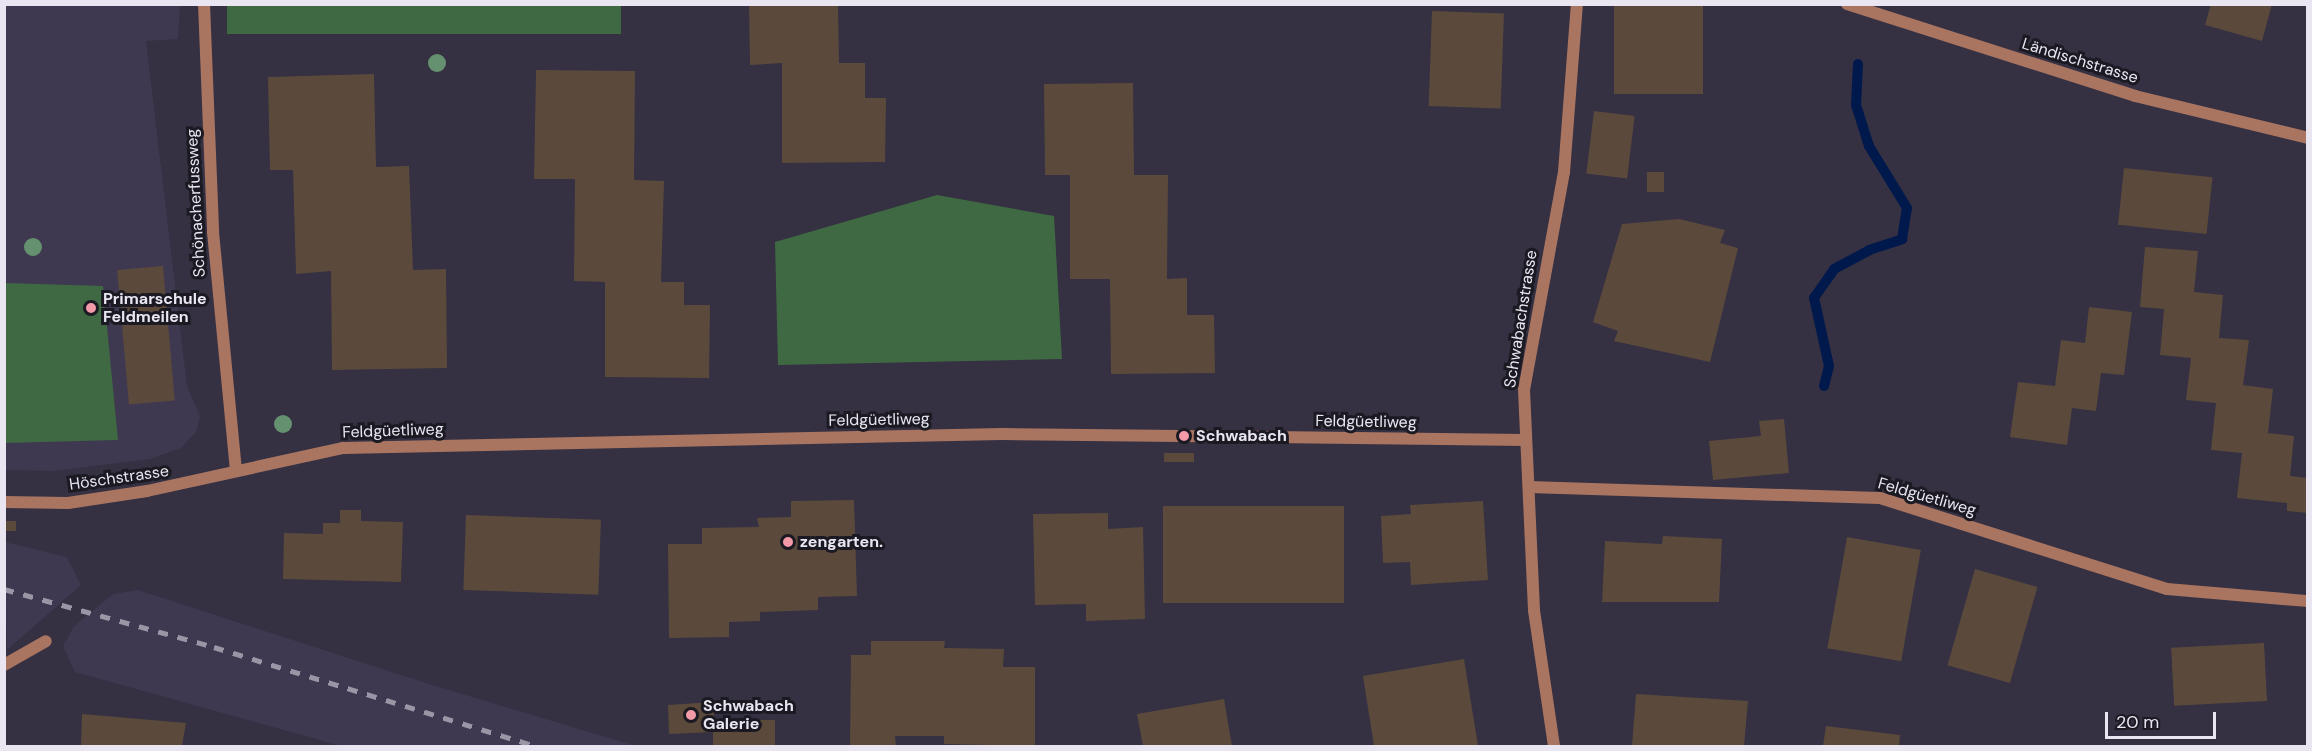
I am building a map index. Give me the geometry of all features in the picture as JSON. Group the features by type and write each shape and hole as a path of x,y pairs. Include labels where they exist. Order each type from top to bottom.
{"street":[{"name":"Schönacherfussweg","path":"204,4 213,232 236,470"},
{"name":"Schwabachstrasse","path":"1554,747 1534,610 1524,390 1564,172 1576,4"},
{"name":"Ländischstrasse","path":"1847,4 2135,96 2307,138"},
{"name":"Feldgüetliweg","path":"236,470 343,448 366,447 1002,434 1526,440"},
{"name":"Höschstrasse","path":"4,502 68,503 179,486 236,470"},
{"name":"Feldgüetliweg","path":"1529,487 1880,498 2167,589 2307,601"},
{"path":"4,665 46,640"}],"shaded area":[{"name":"Primarschule Feldmeilen","path":"5,5 180,5 178,39 146,41 187,386 200,416 196,432 181,448 150,459 54,471 5,470"},
{"path":"5,542 67,557 81,585 7,650"},
{"path":"138,590 432,685 636,746 341,746 75,672 63,646 74,626 113,594"}],"green space":[{"path":"227,5 621,5 621,34 227,34"},
{"path":"937,195 1054,216 1062,359 778,365 775,242"},
{"path":"5,283 103,286 118,440 5,443"}],"building":[{"path":"749,4 838,4 839,63 865,63 865,98 886,98 885,162 782,163 782,63 750,65"},
{"path":"1614,4 1703,4 1703,94 1614,94"},
{"path":"2211,4 2272,4 2262,41 2205,25"},
{"path":"1432,11 1504,14 1501,108 1429,106"},
{"path":"536,70 635,71 634,180 664,181 661,282 684,282 684,305 710,305 709,378 605,377 605,282 574,281 575,179 534,179"},
{"path":"374,74 376,167 409,166 413,270 446,269 447,368 332,370 331,271 296,274 293,170 270,170 268,77"},
{"path":"1133,83 1134,175 1168,175 1167,279 1187,278 1187,315 1214,315 1215,373 1111,374 1110,279 1070,279 1070,175 1045,175 1044,84"},
{"path":"1594,111 1635,116 1627,179 1586,174"},
{"path":"2124,168 2213,177 2207,234 2118,225"},
{"path":"1647,172 1664,172 1664,192 1647,192"},
{"path":"1679,219 1725,230 1720,243 1738,248 1710,362 1614,341 1618,331 1593,322 1622,224"},
{"path":"2145,247 2198,251 2194,292 2223,295 2219,338 2249,340 2243,385 2273,389 2268,433 2294,436 2290,476 2308,478 2308,513 2287,511 2287,503 2237,498 2242,453 2211,450 2216,403 2186,400 2191,358 2160,355 2164,309 2140,307"},
{"path":"163,266 175,400 129,404 117,270"},
{"path":"2089,307 2132,312 2124,375 2101,373 2096,411 2072,408 2067,445 2010,437 2018,382 2055,386 2061,340 2085,343"},
{"path":"1784,419 1789,473 1713,480 1709,441 1761,436 1759,421"},
{"path":"1164,453 1194,453 1194,462 1164,462"},
{"path":"854,500 857,596 818,597 818,610 760,612 760,621 729,622 729,637 669,638 668,544 702,544 702,528 759,527 757,518 791,517 791,501"},
{"path":"1483,501 1488,580 1411,585 1410,562 1383,563 1381,516 1411,514 1410,505"},
{"path":"1163,506 1344,506 1344,603 1163,603"},
{"path":"340,510 361,510 361,521 403,522 401,582 283,579 284,533 323,534 323,523 340,523"},
{"path":"1108,513 1108,529 1143,527 1145,619 1086,621 1086,604 1035,605 1033,514"},
{"path":"466,515 601,520 598,595 463,590"},
{"path":"4,521 16,521 16,531 4,531"},
{"path":"1663,536 1722,539 1719,602 1602,602 1605,541 1662,544"},
{"path":"1847,537 1921,550 1901,661 1827,648"},
{"path":"1975,569 2037,587 2010,683 1947,665"},
{"path":"871,641 945,641 944,648 1004,649 1003,667 1035,667 1035,746 944,744 944,736 895,736 896,746 850,746 851,655 871,655"},
{"path":"2264,643 2267,701 2174,706 2171,648"},
{"path":"1464,659 1478,746 1374,746 1363,676"},
{"path":"1636,694 1748,701 1744,746 1632,746"},
{"path":"1224,699 1232,746 1143,746 1137,714"},
{"path":"713,702 714,720 775,720 775,746 713,746 713,732 669,734 668,705"},
{"path":"82,714 186,723 182,746 81,746"},
{"path":"1826,726 1900,735 1899,746 1823,746"}],"waterway":[{"name":"Schwabach","path":"1824,386 1829,366 1814,298 1834,269 1869,250 1902,239 1907,208 1869,146 1856,105 1858,64"}],"railway":[{"path":"4,589 214,647 535,746"}],"place":[{"name":"Primarschule Feldmeilen","path":"91,308"},
{"name":"Schwabach","path":"1184,436"},
{"name":"zengarten.","path":"788,542"},
{"name":"Schwabach Galerie","path":"691,715"}]}
